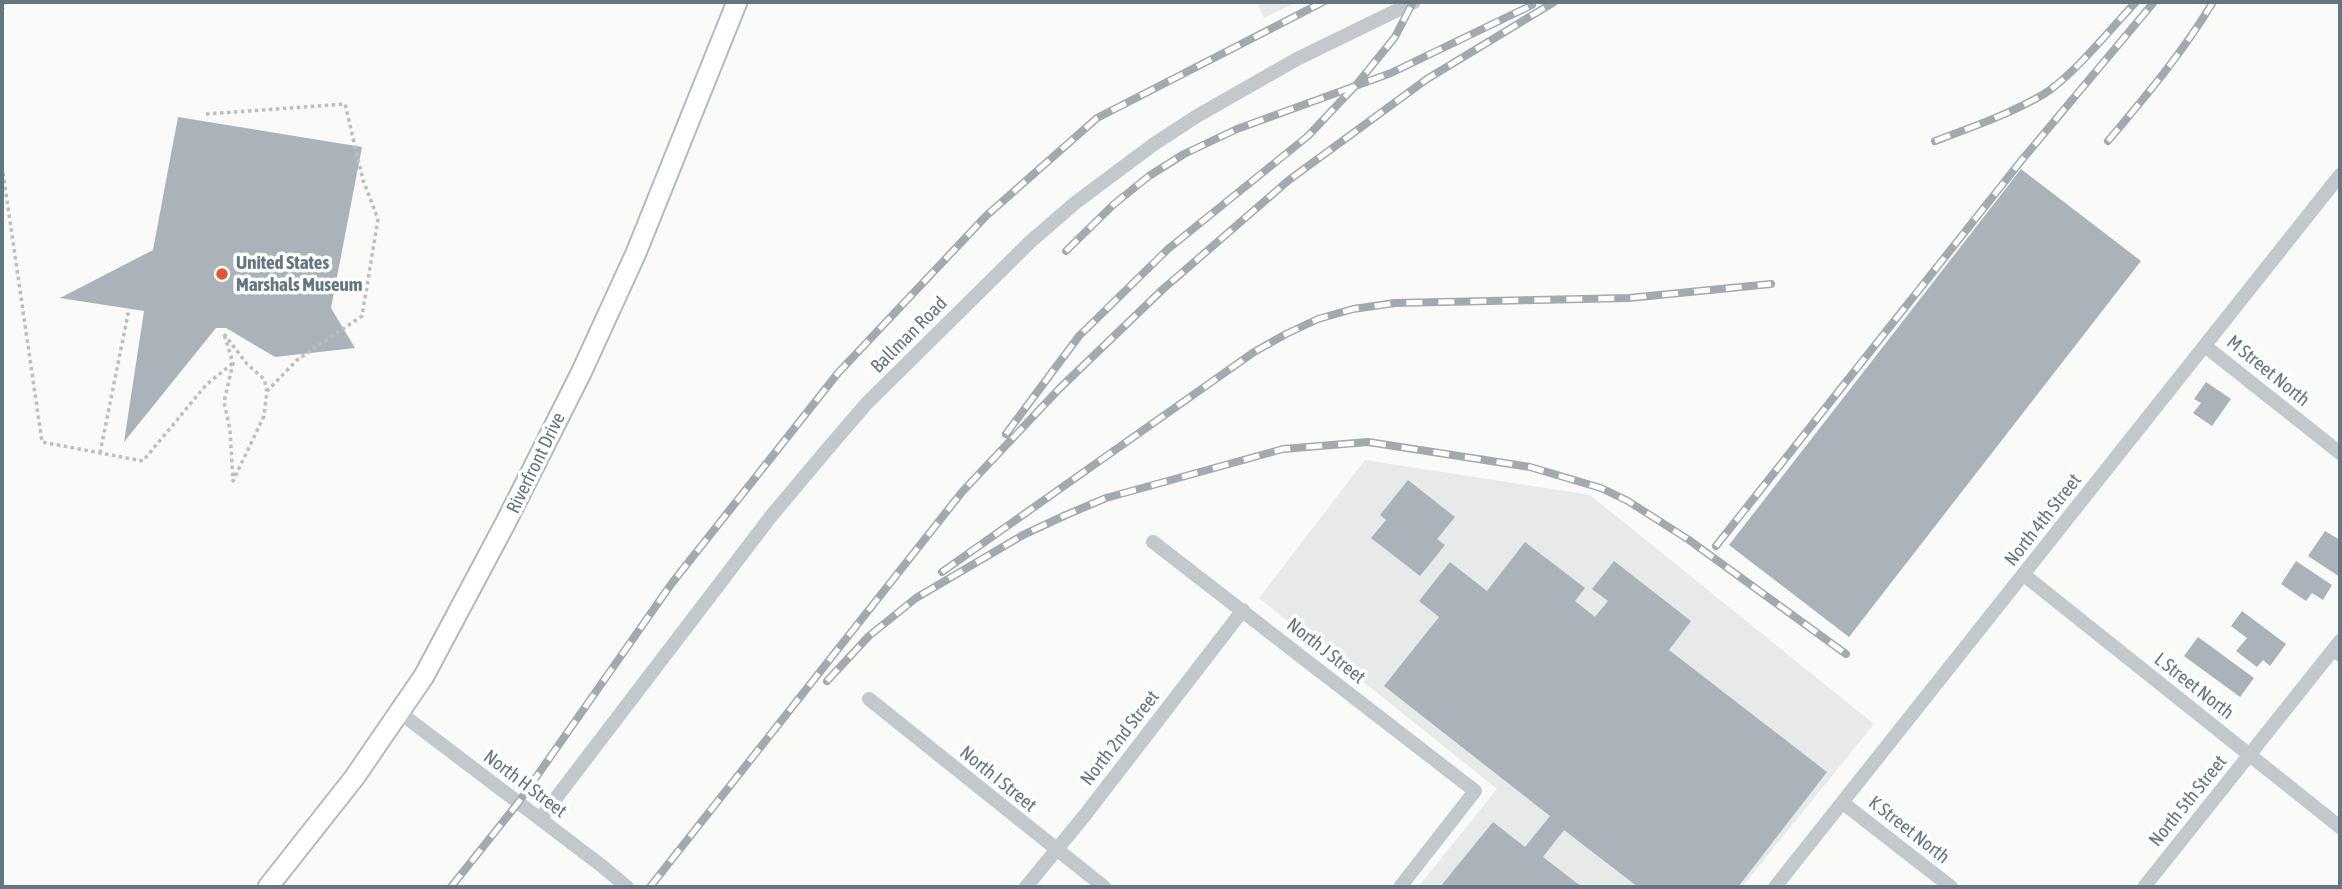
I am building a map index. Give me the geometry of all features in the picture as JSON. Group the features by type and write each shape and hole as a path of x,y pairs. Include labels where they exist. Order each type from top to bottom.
{"street":[{"name":"Riverfront Drive","path":"268,887 354,778 424,676 494,546 636,253 737,2"},
{"name":"Ballman Road","path":"540,819 772,515 867,403 1030,242 1075,203 1154,144 1197,116 1297,59 1414,2"},
{"name":"North 4th Street","path":"1775,887 2340,175"},
{"name":"M Street North","path":"2205,346 2340,453"},
{"name":"North J Street","path":"1153,542 1475,792 1400,887"},
{"name":"L Street North","path":"2024,575 2340,827"},
{"name":"North 2nd Street","path":"1026,887 1243,610"},
{"name":"North 5th Street","path":"2144,887 2337,650"},
{"name":"North I Street","path":"869,699 1104,887"},
{"name":"North H Street","path":"399,712 627,887"},
{"name":"K Street North","path":"1843,803 1951,887"}],"path":[{"path":"2,10 5,2"},
{"path":"206,114 345,104 363,180 378,219 362,316 297,360 267,391"},
{"path":"2,166 42,442 143,461 206,385 233,363"},
{"path":"100,453 129,309"},
{"path":"224,334 247,364 264,379 267,391 264,416 233,481 230,430 224,402 233,363 224,334"}],"shaded area":[{"path":"1257,2 1297,2 1264,18"},
{"path":"1365,460 1590,495 1874,724 1742,887 1418,887 1497,789 1259,598"}],"building":[{"name":"United States Marshals Museum","path":"178,117 362,147 331,308 355,348 275,357 226,328 216,328 124,442 144,311 60,298 153,250"},
{"path":"2021,169 2141,261 1849,637 1729,545"},
{"path":"2206,382 2231,399 2212,426 2193,413 2201,403 2194,399"},
{"path":"1408,480 1455,517 1437,539 1445,545 1420,576 1371,538 1386,520 1380,515"},
{"path":"2325,531 2340,540 2340,577 2308,556"},
{"path":"1525,542 1585,588 1575,601 1595,617 1608,601 1592,589 1614,561 1691,621 1669,650 1827,772 1738,887 1638,887 1564,830 1543,857 1582,887 1440,887 1493,822 1525,847 1550,816 1384,686 1439,617 1419,601 1450,562 1487,591"},
{"path":"2296,561 2332,585 2323,600 2312,593 2306,601 2281,584"},
{"path":"2242,611 2286,644 2270,666 2263,660 2257,667 2236,651 2247,638 2231,626"},
{"path":"2198,637 2254,678 2240,697 2184,656"}],"railway":[{"path":"451,887 518,803 672,583 838,373 986,216 1097,118 1323,2"},
{"path":"1006,434 1079,336 1168,249 1308,136 1357,84 1395,37 1413,2"},
{"path":"650,887 962,492 1059,389 1162,290 1289,180 1427,79 1554,2"},
{"path":"1935,141 2004,114 2056,86 2136,2"},
{"path":"1716,546 2021,161 2154,2"},
{"path":"2108,141 2177,56 2213,2"},
{"path":"1066,251 1113,205 1149,176 1184,154 1237,129 1391,73 1532,5"},
{"path":"942,572 1254,352 1318,319 1353,309 1395,303 1629,298 1771,284"},
{"path":"827,681 869,636 916,598 1023,535 1066,515 1106,498 1283,449 1368,442 1530,467 1601,488 1628,501 1689,540 1846,654"}],"place":[{"name":"United States Marshals Museum","path":"222,274"}]}
